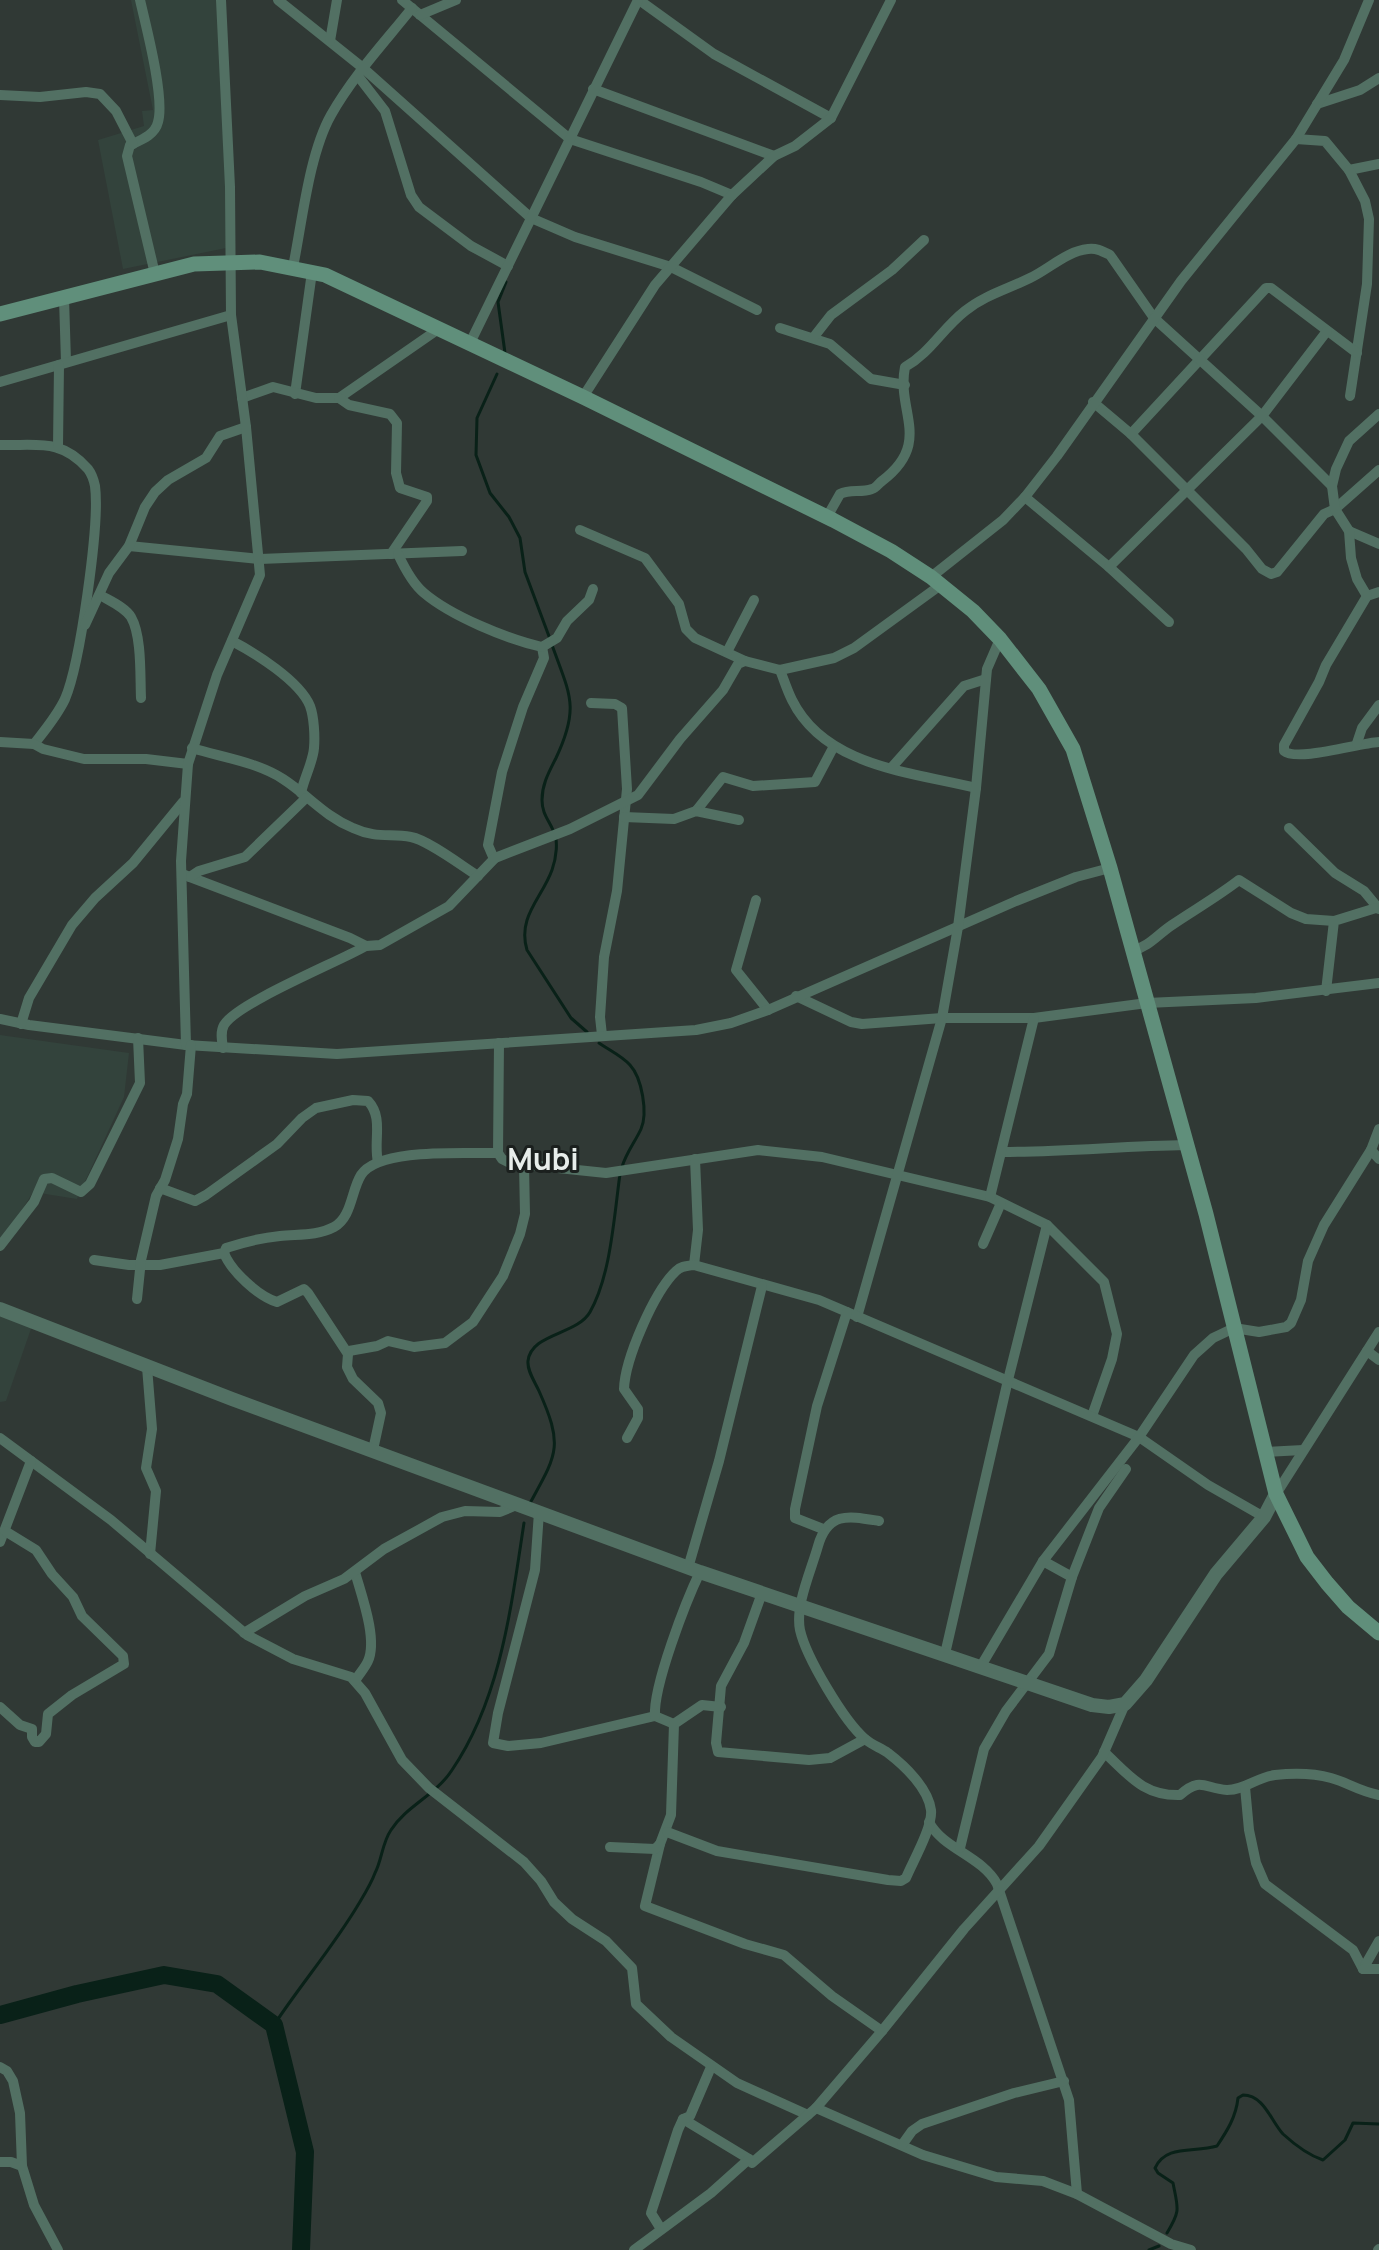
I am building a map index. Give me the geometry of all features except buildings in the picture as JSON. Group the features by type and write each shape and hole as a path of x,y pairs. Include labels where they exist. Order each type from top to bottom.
{"main road":[{"path":"0,314 194,264 232,261 260,262 325,275 583,397 891,551 937,581 1000,639 1039,689 1073,749 1110,868 1186,1145 1276,1494 1307,1557 1326,1583 1347,1607 1379,1634"}],"street":[{"path":"140,0 154,67 159,109 158,123 151,134 128,149 127,156 155,274"},
{"path":"137,1299 141,1266 156,1196 178,1139 183,1104 187,1095 189,1045 184,802 188,764 217,675 257,587 260,575 246,427 231,315 232,261 221,0"},
{"path":"278,0 330,41 360,72 531,218 575,237 671,267 757,310"},
{"path":"330,41 338,0"},
{"path":"402,0 570,140 701,182 732,195"},
{"path":"293,267 314,163 330,117 360,72 416,12 456,0"},
{"path":"470,343 638,0 714,54 831,118"},
{"path":"583,397 649,294 732,195 774,156 795,146 831,118 892,0"},
{"path":"580,530 645,558 680,604 686,628 704,644 745,661 780,670 834,658 854,648 937,581 1025,497 1154,318 1296,139 1344,60 1369,0"},
{"path":"360,72 385,111 411,195 419,207 471,246 508,266"},
{"path":"1317,104 1360,90 1379,78"},
{"path":"593,89 774,156"},
{"path":"0,94 40,97 86,92 100,94 116,111 133,144"},
{"path":"1296,139 1325,141 1349,170 1365,201 1369,219 1367,284 1350,396"},
{"path":"1349,170 1379,164"},
{"path":"813,338 831,315 892,270 924,240"},
{"path":"827,517 840,494 872,489 895,472 910,440 905,367 921,358 938,335 968,308 988,296 1030,278 1078,251 1098,249 1110,255 1154,318 1201,358 1332,486"},
{"path":"295,394 312,272"},
{"path":"1367,284 1379,286"},
{"path":"1131,434 1266,288 1271,288 1357,353"},
{"path":"58,446 64,298"},
{"path":"0,382 231,315"},
{"path":"242,398 273,387 285,388 295,394 316,398 339,398 440,328"},
{"path":"780,328 830,344 871,379 905,385"},
{"path":"1109,567 1262,416 1328,332"},
{"path":"339,398 349,405 390,414 395,418 398,423 396,473 400,488 427,497 427,501 394,554"},
{"path":"1093,402 1131,434 1188,490 1262,569 1271,574 1277,572 1324,514 1335,509 1379,470"},
{"path":"1367,596 1357,579 1351,558 1349,531 1335,509 1332,486 1336,469 1349,441 1359,430 1377,419"},
{"path":"78,642 109,573 129,546 145,507 155,492 168,480 207,458 220,436 246,427"},
{"path":"0,445 58,446 90,471 95,484 91,556 78,642 65,698 51,723 34,744"},
{"path":"1025,497 1109,567 1169,622"},
{"path":"1349,531 1379,544"},
{"path":"129,546 260,559 462,551"},
{"path":"394,554 423,592 498,634 543,646 557,638 567,621 589,600 593,589"},
{"path":"1379,592 1367,596 1326,665 1284,745 1284,751 1289,755 1308,755 1357,743 1379,742"},
{"path":"100,595 127,612 132,619 139,654 141,698"},
{"path":"727,652 754,600"},
{"path":"823,1529 799,1521 795,1518 795,1509 817,1406 852,1315 898,1176 942,1018 958,927 976,788 987,669 1000,639"},
{"path":"186,876 245,857 304,795 314,752 310,706 298,689 254,653 232,641"},
{"path":"494,859 488,845 502,772 523,707 544,658 543,646"},
{"path":"223,1048 222,1029 225,1023 260,999 366,946 380,945 449,906 494,859 551,838 624,804 638,795 652,780 680,740 723,690 738,664 745,661"},
{"path":"780,670 792,701 814,730 834,746 859,760 976,788"},
{"path":"892,767 964,686 986,679"},
{"path":"591,703 615,704 622,708 627,789 617,891 604,957 600,1017 602,1035"},
{"path":"1357,743 1362,728 1379,705"},
{"path":"0,742 34,744 43,749 84,759 146,759 188,764"},
{"path":"696,811 723,777 753,786 815,782 834,746"},
{"path":"192,748 262,769 282,778 316,807 353,828 376,836 410,837 422,841 478,876"},
{"path":"21,1024 29,998 72,925 95,898 141,855 184,802"},
{"path":"624,817 674,819 696,811 740,820"},
{"path":"1132,951 1146,947 1168,928 1215,899 1239,880 1306,920 1334,921 1378,908 1364,891 1335,873 1289,828"},
{"path":"0,1019 21,1024 189,1045 337,1054 696,1030 730,1023 768,1010 1026,897 1110,868"},
{"path":"186,876 366,946"},
{"path":"756,900 736,970 768,1010"},
{"path":"1326,991 1334,921"},
{"path":"796,996 851,1022 942,1018 1034,1018 1147,1003 1326,991 1379,983"},
{"path":"990,1197 1034,1018"},
{"path":"0,1246 34,1202 44,1179 52,1178 81,1192 90,1184 140,1083 138,1038"},
{"path":"499,1043 498,1153 502,1159 510,1163 606,1173 758,1150 822,1157 990,1197 1047,1225 1104,1282 1109,1297 1117,1334 1112,1359 1092,1416"},
{"path":"160,1188 195,1201 277,1144 302,1118 316,1108 353,1100 368,1101 375,1108 378,1123 375,1150 378,1162"},
{"path":"981,1666 1043,1561 1139,1437 1194,1355 1213,1338 1234,1328 1259,1332 1286,1328 1291,1323 1301,1300 1308,1261 1324,1225 1371,1150 1379,1129"},
{"path":"1002,1152 1069,1152 1133,1146 1186,1145"},
{"path":"1371,1150 1379,1159"},
{"path":"224,1253 226,1248 248,1241 317,1234 336,1226 347,1214 361,1176 378,1162 418,1155 498,1153"},
{"path":"694,1265 698,1230 695,1159"},
{"path":"348,1354 349,1351 377,1346 388,1341 414,1347 445,1343 473,1322 503,1276 520,1234 525,1214 524,1165"},
{"path":"983,1244 1001,1203"},
{"path":"945,1654 1008,1380 1047,1225"},
{"path":"94,1260 141,1266 160,1265 224,1253"},
{"path":"224,1253 238,1272 268,1299 277,1302 304,1289 348,1354 347,1367 353,1379 378,1403 381,1413 373,1450"},
{"path":"627,1438 638,1418 638,1409 624,1389 631,1352 671,1277 684,1266 694,1265 762,1286 819,1300 1092,1416 1139,1437 1208,1485 1264,1517"},
{"path":"656,1716 656,1699 694,1570 762,1286"},
{"path":"0,1309 147,1367 694,1570 1092,1705 1110,1707 1125,1704"},
{"path":"683,2119 752,2163 812,2111 882,2031 963,1929 998,1893 1071,1804 1104,1752 1125,1704 1146,1680 1216,1574 1264,1517 1303,1450 1379,1332"},
{"path":"1367,1351 1379,1360"},
{"path":"147,1367 152,1429 146,1468 156,1491 150,1554"},
{"path":"0,1438 111,1520 244,1632 293,1659 355,1681 365,1693 402,1760 429,1788 524,1862 542,1881 554,1902 572,1919 606,1941 620,1954 632,1968 636,2004 670,2037 711,2067 737,2083 923,2155 996,2177 1043,2181 1077,2194 1171,2244 1191,2250"},
{"path":"1266,1452 1303,1450"},
{"path":"0,1707 20,1725 32,1730 32,1737 35,1742 39,1742 46,1734 48,1714 72,1695 124,1664 123,1656 82,1616 73,1597 52,1574 36,1550 2,1537 31,1461"},
{"path":"960,1848 984,1749 1006,1711 1049,1654 1072,1577 1099,1508 1126,1469"},
{"path":"244,1632 304,1596 355,1572 384,1548 442,1517 465,1511 500,1512 519,1504"},
{"path":"539,1512 535,1570 498,1713 493,1743 508,1746 541,1743 656,1716 674,1724"},
{"path":"667,1832 717,1851 901,1881 906,1878 929,1822 931,1810 923,1790 906,1768 865,1739 834,1702 800,1630 801,1606 823,1529 834,1521 846,1518 879,1521"},
{"path":"1043,1561 1072,1577"},
{"path":"355,1572 364,1599 371,1642 369,1659 355,1681"},
{"path":"762,1593 744,1643 722,1686 716,1743 718,1752 809,1760 831,1758 865,1739"},
{"path":"674,1724 702,1705 721,1707"},
{"path":"610,1848 655,1849 667,1832 671,1815 674,1724"},
{"path":"1104,1752 1132,1780 1150,1790 1180,1795 1191,1785 1203,1784 1226,1790 1245,1787 1253,1780 1275,1775 1313,1774 1333,1779 1358,1791 1379,1795"},
{"path":"1245,1787 1251,1841 1256,1863 1265,1884 1353,1950 1363,1969"},
{"path":"929,1822 938,1835 960,1848 992,1875 1064,2081 1069,2100 1077,2194"},
{"path":"660,1844 647,1896 647,1908 745,1944 784,1955 832,1996 882,2031"},
{"path":"1363,1969 1379,1941"},
{"path":"1363,1969 1379,1969"},
{"path":"0,2067 7,2071 13,2081 20,2113 21,2166 34,2205 58,2250"},
{"path":"661,2229 651,2213 683,2119 690,2116 711,2067"},
{"path":"902,2145 912,2131 922,2124 1014,2092 1064,2081"},
{"path":"634,2250 711,2193 749,2159"},
{"path":"0,2162 11,2162 21,2166"}],"shaded area":[{"path":"131,0 223,0 231,247 123,269 98,140 144,126 142,111 153,110"},
{"path":"0,1035 129,1053 124,1097 77,1199 33,1192 0,1245"},
{"path":"0,1303 34,1320 6,1401 0,1402"}],"waterway":[{"path":"505,353 498,302 506,282"},
{"path":"497,374 477,418 476,455 490,493 509,517 520,538 525,572 550,639"},
{"path":"552,645 568,689 570,713 563,741 546,778 542,794 543,809 556,839 555,861 548,880 528,918 525,938 527,950 571,1018 587,1032"},
{"path":"599,1043 630,1065 638,1078 643,1096 644,1114 641,1129 622,1167"},
{"path":"529,1505 551,1461 554,1438 547,1410 530,1373 528,1361 537,1345 584,1320 590,1312 603,1281 607,1263 620,1174"},
{"path":"274,2025 363,1897 372,1881 391,1830 405,1814 438,1787 452,1770 469,1742 482,1713 502,1651 524,1523"},
{"path":"0,2015 77,1994 164,1975 217,1984 274,2025 305,2152 301,2250"},
{"path":"1167,2233 1175,2219 1176,2199 1173,2183 1158,2173 1155,2168 1160,2160 1173,2152 1217,2146 1233,2118 1238,2098 1243,2095 1250,2096 1262,2104 1279,2129 1292,2142 1323,2160 1345,2140 1353,2123 1379,2124"},
{"path":"1149,2250 1159,2246"}],"district":[{"name":"Mubi","path":"543,1158"}]}
